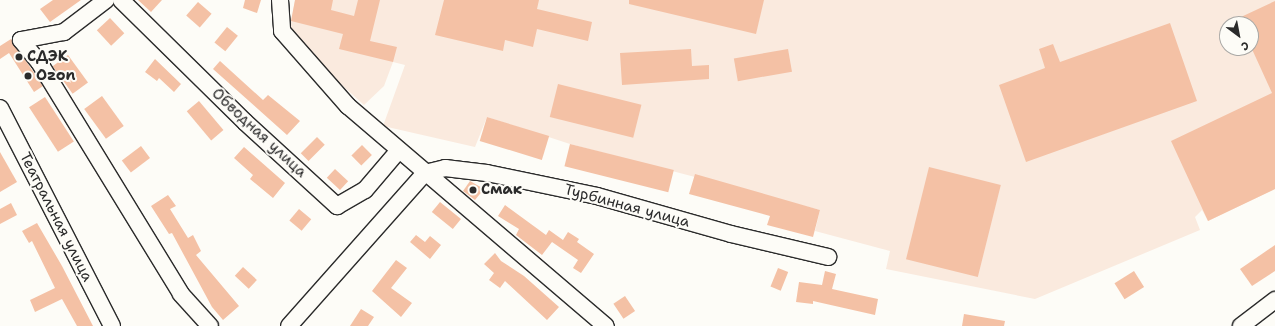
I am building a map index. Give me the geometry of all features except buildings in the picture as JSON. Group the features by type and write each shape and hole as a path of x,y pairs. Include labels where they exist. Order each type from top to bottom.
{"street":[{"path":"106,0 64,32 21,40 39,62 181,294 210,326"},
{"name":"Обводная улица","path":"121,0 245,122 337,206 365,190 399,150"},
{"path":"280,0 282,31 348,106 606,326"},
{"name":"Театральная улица","path":"0,108 112,326"},
{"name":"Турбинная улица","path":"425,173 445,168 487,173 597,196 804,253 828,257"},
{"path":"289,326 425,173"},
{"path":"1241,326 1275,300"}],"shaded area":[{"path":"295,0 1275,0 1275,189 1208,221 1202,210 1195,217 1200,230 1035,299 886,269 890,251 815,231 820,210 570,144 487,117 475,147 383,126 405,65 393,62 384,86 364,105 325,70 290,29"}],"place":[{"name":"СДЭК","path":"19,57"},
{"name":"Ozon","path":"28,76"},
{"name":"Смак","path":"473,190"}]}
